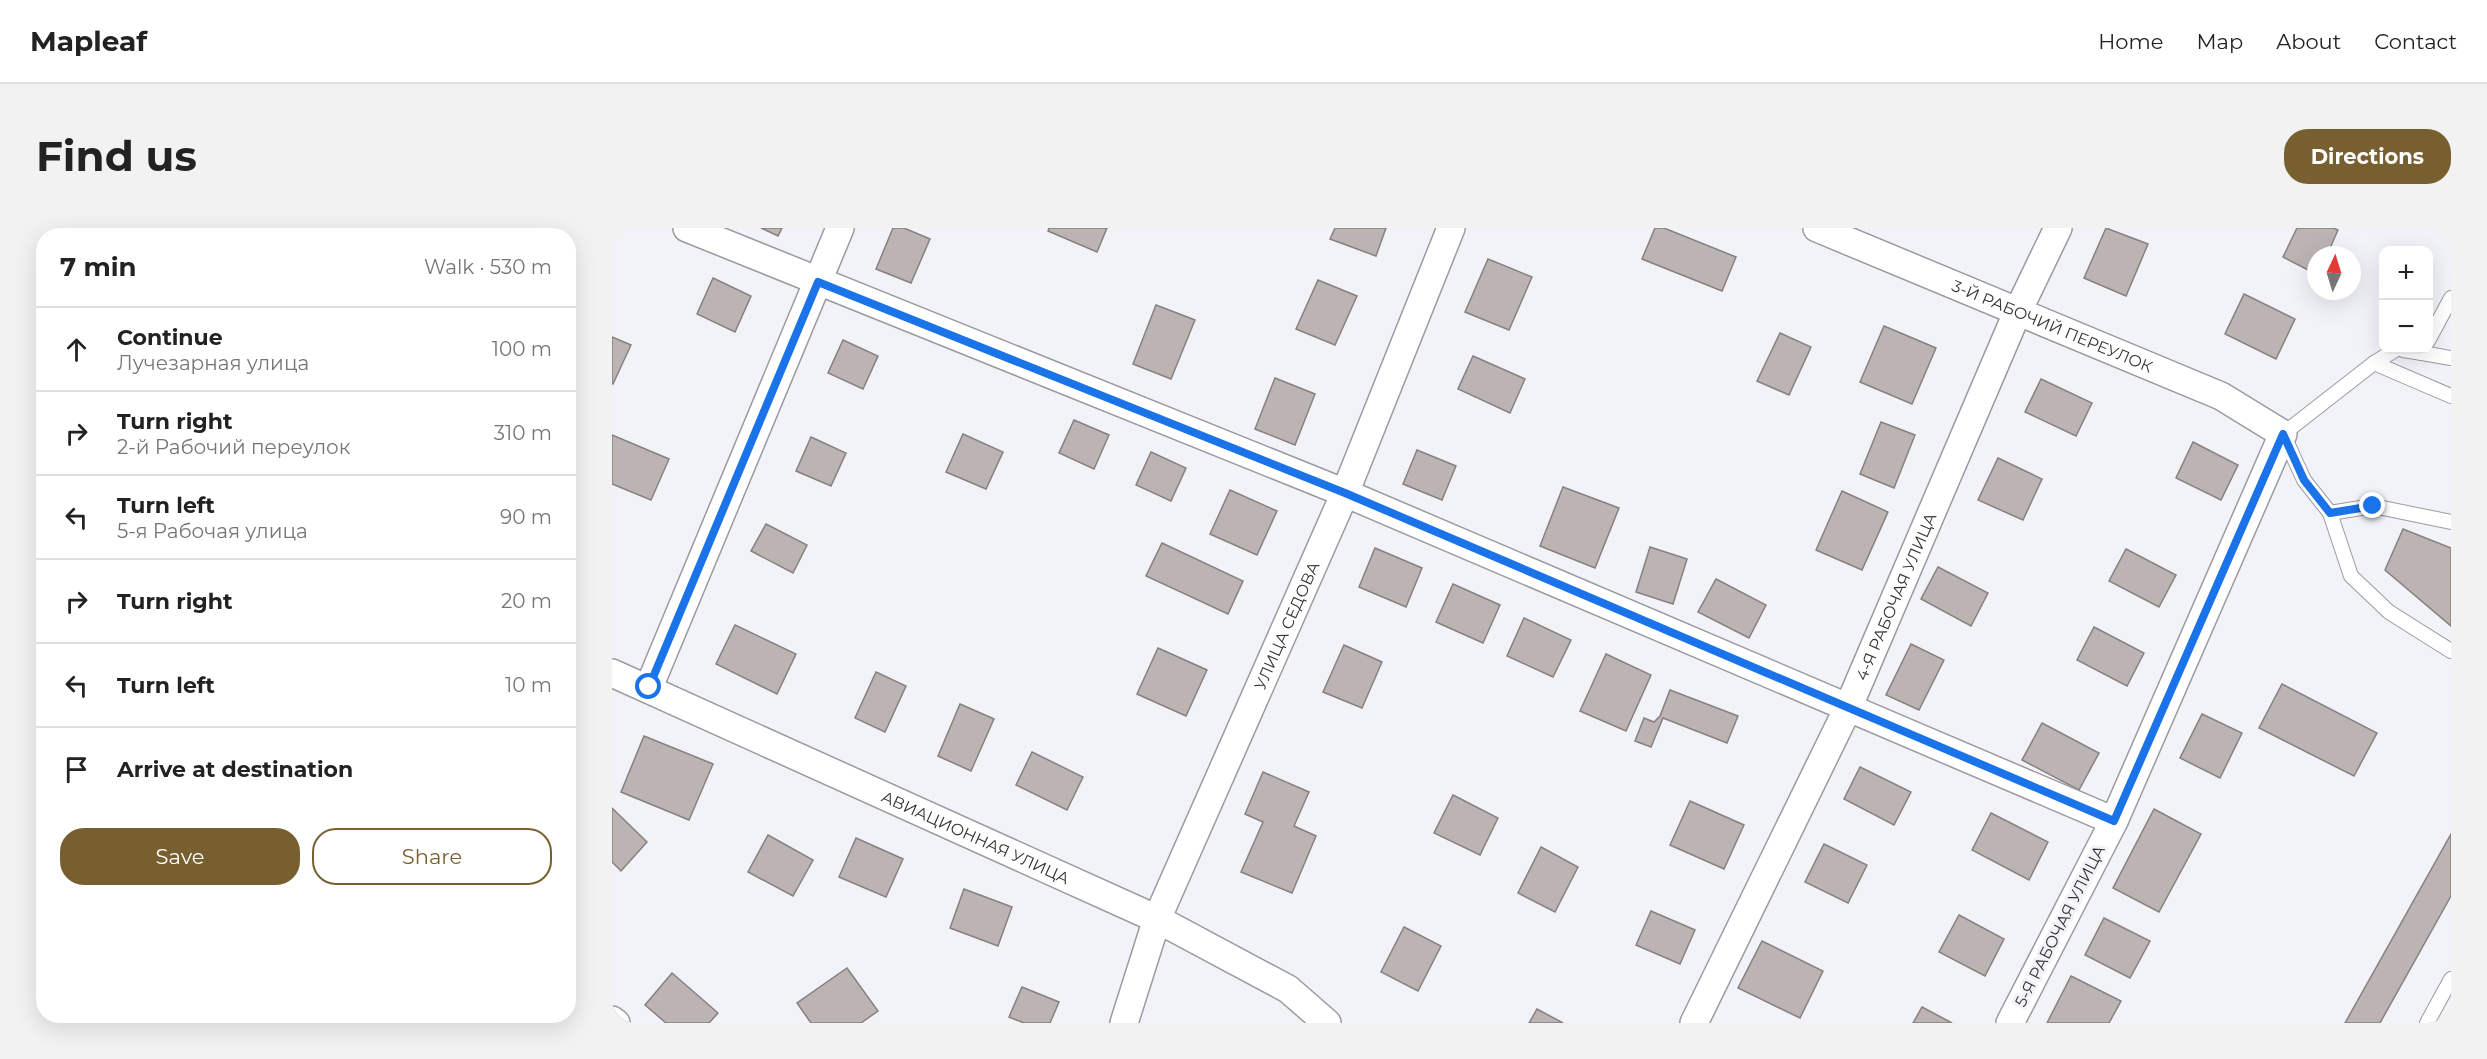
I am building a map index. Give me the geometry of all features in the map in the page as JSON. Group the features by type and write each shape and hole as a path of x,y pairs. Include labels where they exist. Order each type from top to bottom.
{"street":[{"path":"687,228 1345,493 2114,821"},
{"path":"625,684 818,282 840,228"},
{"name":"УЛИЦА СЕДОВА","path":"1124,1023 1157,919 1345,493 1451,228"},
{"name":"3-Й РАБОЧИЙ ПЕРЕУЛОК","path":"1817,228 2221,396 2283,434"},
{"name":"4-Я РАБОЧАЯ УЛИЦА","path":"1694,1023 1848,708 2017,313 2058,228"},
{"name":"5-Я РАБОЧАЯ УЛИЦА","path":"2010,1023 2114,821 2283,434"},
{"name":"АВИАЦИОННАЯ УЛИЦА","path":"625,684 1157,919 1288,988 1327,1023"},
{"path":"612,1020 616,1023"}],"lane":[{"path":"2433,333 2451,298"},
{"path":"2433,351 2451,358"},
{"path":"2389,354 2283,434 2304,480 2330,513 2351,576 2389,612 2451,651"},
{"path":"2374,363 2451,396"},
{"path":"2330,513 2373,506 2451,522"},
{"path":"2427,1023 2451,979"}],"building":[{"path":"761,228 782,228 778,236"},
{"path":"893,228 904,228 930,239 911,283 876,269"},
{"path":"1049,228 1107,228 1097,252 1048,231"},
{"path":"1335,228 1386,228 1376,256 1330,239"},
{"path":"1655,228 1664,228 1736,257 1722,291 1642,259"},
{"path":"2106,228 2148,244 2126,296 2084,278"},
{"path":"2297,228 2338,230 2331,246 2307,246 2307,269 2283,257"},
{"path":"1488,259 1532,277 1509,330 1465,312"},
{"path":"713,278 751,296 735,332 697,314"},
{"path":"1318,280 1357,296 1335,345 1296,329"},
{"path":"2244,294 2295,319 2276,359 2225,334"},
{"path":"1156,305 1195,320 1171,379 1133,364"},
{"path":"1884,326 1936,348 1912,404 1860,382"},
{"path":"1780,333 1811,347 1789,395 1757,381"},
{"path":"612,337 631,345 613,384 612,384"},
{"path":"843,340 878,356 863,389 828,373"},
{"path":"1473,356 1525,379 1510,413 1458,389"},
{"path":"1275,378 1315,394 1295,445 1255,429"},
{"path":"2041,379 2092,403 2076,436 2025,412"},
{"path":"1074,420 1109,435 1094,469 1059,453"},
{"path":"1881,422 1915,435 1894,488 1860,474"},
{"path":"963,434 1003,452 986,489 946,472"},
{"path":"612,435 669,459 651,500 612,484"},
{"path":"811,437 846,453 831,486 796,471"},
{"path":"2193,442 2238,465 2221,500 2176,478"},
{"path":"1417,450 1456,466 1442,500 1403,484"},
{"path":"1151,452 1186,468 1171,501 1136,485"},
{"path":"1998,458 2042,479 2023,520 1978,500"},
{"path":"1563,487 1619,508 1595,568 1540,546"},
{"path":"1230,490 1277,511 1257,555 1210,534"},
{"path":"1842,491 1888,512 1862,570 1816,550"},
{"path":"766,524 807,545 793,573 751,551"},
{"path":"2403,529 2451,548 2451,626 2385,570"},
{"path":"1162,543 1243,581 1228,614 1146,576"},
{"path":"1650,547 1687,559 1673,604 1636,592"},
{"path":"1375,548 1422,568 1406,607 1359,587"},
{"path":"2126,549 2176,575 2159,607 2109,581"},
{"path":"1938,567 1988,593 1971,626 1921,599"},
{"path":"1716,579 1766,605 1749,638 1698,612"},
{"path":"1453,584 1500,605 1483,643 1436,622"},
{"path":"1524,618 1571,640 1553,677 1507,656"},
{"path":"735,625 796,654 777,694 716,664"},
{"path":"2094,627 2144,653 2127,686 2077,660"},
{"path":"1911,644 1944,660 1919,710 1886,695"},
{"path":"1344,645 1382,662 1362,708 1323,692"},
{"path":"1158,648 1207,670 1186,716 1137,694"},
{"path":"1606,654 1651,675 1626,731 1580,711"},
{"path":"876,672 906,686 885,732 855,718"},
{"path":"2282,684 2377,733 2354,776 2259,728"},
{"path":"1670,690 1738,716 1727,743 1663,718 1651,747 1635,741 1644,718 1654,722 1660,716"},
{"path":"960,704 994,719 971,771 938,756"},
{"path":"2202,714 2242,733 2220,778 2180,758"},
{"path":"2042,723 2099,753 2079,790 2022,760"},
{"path":"644,736 713,764 689,820 621,792"},
{"path":"1032,752 1083,777 1067,810 1016,785"},
{"path":"1860,767 1911,792 1894,825 1844,799"},
{"path":"1263,772 1309,792 1294,826 1316,836 1292,893 1241,872 1263,822 1245,814"},
{"path":"1453,795 1498,818 1480,855 1434,833"},
{"path":"1690,801 1744,825 1724,869 1670,845"},
{"path":"612,808 647,842 621,871 612,862"},
{"path":"2154,809 2201,834 2159,912 2113,888"},
{"path":"1991,813 2048,842 2029,880 1972,850"},
{"path":"2451,834 2451,896 2380,1023 2345,1023"},
{"path":"768,835 813,860 793,896 748,872"},
{"path":"856,838 903,859 886,897 839,877"},
{"path":"1824,844 1867,865 1848,903 1805,882"},
{"path":"1541,847 1578,867 1555,912 1518,893"},
{"path":"964,889 1012,907 998,946 950,928"},
{"path":"1651,911 1695,930 1680,964 1636,945"},
{"path":"1959,915 2004,939 1985,976 1939,952"},
{"path":"2104,918 2150,941 2130,978 2085,955"},
{"path":"1404,927 1441,946 1418,991 1381,972"},
{"path":"1762,941 1823,971 1800,1018 1738,988"},
{"path":"847,968 878,1011 861,1023 811,1023 797,1003"},
{"path":"672,973 718,1013 709,1023 666,1023 645,1005"},
{"path":"2071,976 2121,1001 2109,1023 2047,1023"},
{"path":"1022,987 1059,1002 1050,1023 1024,1023 1009,1017"},
{"path":"1922,1007 1952,1023 1913,1023"},
{"path":"1537,1009 1563,1023 1529,1023"}],"route":[{"path":"649,687 818,282 1345,493 2114,821 2283,434 2304,480 2330,513 2373,506"}]}
